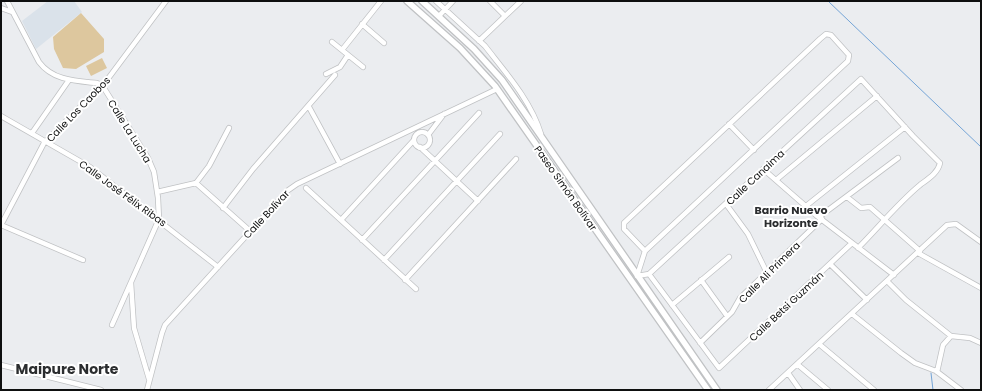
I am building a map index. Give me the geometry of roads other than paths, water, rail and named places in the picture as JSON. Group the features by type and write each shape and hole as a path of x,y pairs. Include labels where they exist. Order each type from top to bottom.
{"main road":[{"name":"Paseo Simón Bolívar","path":"407,1 469,57 497,89 708,390"},
{"name":"Paseo Simón Bolívar","path":"422,1 474,49 505,84 717,390"},
{"path":"497,89 505,84"},
{"path":"631,280 637,276"}],"street":[{"path":"7,1 41,66 69,80 97,83 102,85"},
{"name":"Calle Los Caobos","path":"1,225 46,142 102,85 166,1"},
{"path":"342,50 381,1"},
{"name":"Paseo Simón Bolívar","path":"436,1 479,41 505,71 524,98 538,124 542,137"},
{"path":"439,16 453,1"},
{"path":"490,1 505,16"},
{"path":"479,41 521,1"},
{"path":"1,8 12,12"},
{"path":"362,24 384,43"},
{"path":"645,251 624,229 623,224 824,35 829,34 849,55 848,61 645,251 637,276 649,274 700,343"},
{"path":"332,42 363,67"},
{"path":"326,74 340,67 348,55"},
{"path":"223,208 253,169 309,107 335,75"},
{"name":"Calle Canaima","path":"649,274 861,79 877,96"},
{"path":"32,134 69,80"},
{"name":"Calle La Lucha","path":"102,85 148,158 154,172 158,192 159,220 131,281 134,328 149,381"},
{"name":"Calle Bolívar","path":"147,390 165,325 291,187 497,89"},
{"path":"776,180 877,96 904,126 939,160 940,165 934,174 903,200 885,221 858,248"},
{"path":"309,107 340,164"},
{"path":"362,240 479,113"},
{"path":"420,148 429,143 428,135 444,114"},
{"name":"Calle José Félix Ribas","path":"1,116 90,167 218,267"},
{"path":"729,124 754,150"},
{"path":"806,206 904,126"},
{"path":"158,192 196,183 209,166 229,128"},
{"path":"341,220 414,140 415,136 419,132 428,135"},
{"path":"384,260 500,134"},
{"path":"414,140 415,144 478,201"},
{"name":"Calle Ali Primera","path":"700,343 732,312 740,298 821,218 847,196 898,158"},
{"path":"405,280 516,159"},
{"path":"763,169 806,206 894,275"},
{"path":"196,183 250,231"},
{"path":"306,188 416,290"},
{"path":"847,196 861,208 870,207 919,252 981,288"},
{"path":"726,204 742,224 767,273"},
{"path":"769,390 947,225 952,223 956,224 981,242"},
{"path":"1,225 83,260"},
{"name":"Calle Betsi Guzmán","path":"700,343 718,368 831,265 852,243"},
{"path":"672,305 729,257"},
{"path":"831,265 867,300"},
{"path":"701,280 727,316"},
{"path":"112,325 131,281"},
{"path":"887,281 906,300 951,336 970,338 981,343"},
{"path":"852,314 910,360 937,372 961,390"},
{"path":"937,372 943,345 951,336"},
{"path":"819,344 874,390"},
{"path":"797,364 828,390"},
{"path":"1,366 101,390"},
{"path":"788,373 800,390"}],"waterway":[{"path":"828,1 981,147"},
{"path":"931,373 933,390"}],"district":[{"name":"Barrio Nuevo Horizonte","path":"791,216"},
{"name":"Maipure Norte","path":"67,369"}]}
